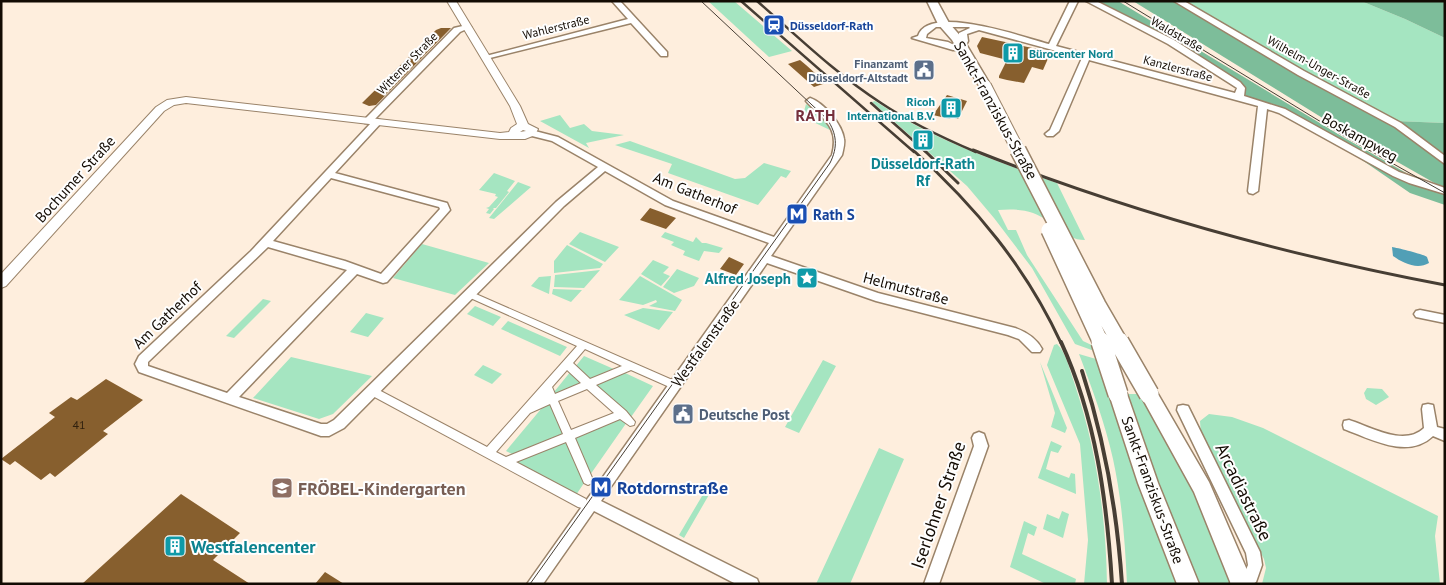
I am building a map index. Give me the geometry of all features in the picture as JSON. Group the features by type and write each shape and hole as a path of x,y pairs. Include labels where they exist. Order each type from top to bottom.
{"main road":[{"name":"Sankt-Franziskus-Straße","path":"932,1 944,24 942,31 957,46 980,86 1098,305 1202,488 1240,583"},
{"name":"Sankt-Franziskus-Straße","path":"980,86 1103,347 1154,500 1188,584"}],"street":[{"path":"372,122 500,136 515,135 515,130 527,129 486,57 450,1"},
{"path":"616,1 664,54"},
{"path":"1051,47 1074,1"},
{"name":"Waldstraße","path":"1090,1 1171,42 1237,84 1241,88 1239,98"},
{"name":"Wilhelm-Unger-Straße","path":"1178,1 1301,73 1398,125 1445,161"},
{"name":"Wahlerstraße","path":"486,57 632,20"},
{"path":"944,24 918,38 957,46 964,41 963,33 979,28"},
{"name":"Kanzlerstraße","path":"944,24 964,24 1263,105"},
{"name":"Wittener Straße","path":"372,122 457,30 466,27"},
{"path":"1050,134 1054,132 1086,57"},
{"name":"Bochumer Straße","path":"1,283 160,109 175,101 186,100 372,122"},
{"name":"Westfalenstraße","path":"534,584 587,503 777,242 834,160 839,150 840,141 836,128 829,118 810,101"},
{"path":"1253,191 1263,105"},
{"name":"Boskampweg","path":"1263,105 1282,111 1396,174 1445,191"},
{"name":"Am Gatherhof","path":"372,122 328,174 255,254 143,359 141,364 143,369 321,430 329,430 339,424 560,204 605,167"},
{"name":"Am Gatherhof","path":"527,129 555,138 669,203 777,242"},
{"path":"264,242 341,264 383,280 445,210 443,205 328,174"},
{"name":"Helmutstraße","path":"765,258 876,297 1011,331 1023,336 1036,349"},
{"path":"230,398 354,270"},
{"path":"469,294 674,385"},
{"path":"1420,314 1445,319"},
{"path":"489,453 583,345"},
{"path":"567,364 630,422"},
{"path":"526,410 630,366"},
{"path":"547,386 588,480"},
{"path":"372,391 505,462 752,584"},
{"path":"1349,425 1405,443 1414,443 1426,436 1431,430 1428,409"},
{"name":"Arcadiastraße","path":"1183,410 1253,552 1254,572 1251,577 1240,583"},
{"path":"505,462 622,414"},
{"path":"1431,430 1445,435"},
{"name":"Iserlohner Straße","path":"931,584 981,446 979,438"}],"green space":[{"path":"708,1 734,1 792,51 769,57"},
{"path":"1092,1 1118,1 1343,137 1445,195 1445,205 1410,193 1349,151 1278,112 1243,96 1242,88 1176,44"},
{"path":"1133,1 1179,1 1302,72 1395,121 1445,123 1445,189 1350,135"},
{"path":"1179,1 1361,1 1405,19 1445,38 1445,123 1395,121 1302,72"},
{"path":"1361,1 1445,1 1445,38 1405,19"},
{"path":"875,101 940,138 1057,183 1085,240 1070,237 1033,213 1016,210 998,210 1008,230 1016,230 1027,255 1083,341 1136,366 1075,344 1032,268 994,218 967,186 872,102"},
{"path":"806,104 822,116 832,131 807,119 803,115"},
{"path":"560,115 570,128 584,124 592,131 624,135 586,143 589,148 540,121"},
{"path":"630,141 735,179 745,178 764,163 791,171 786,178 781,176 758,205 668,173 672,164 615,145"},
{"path":"494,173 515,181 507,191 509,192 496,208 493,208 490,214 486,213 489,209 486,208 498,197 495,196 496,194 479,190"},
{"path":"518,182 531,187 494,219 489,218"},
{"path":"580,232 619,247 605,262 569,244"},
{"path":"665,232 693,242 696,237 702,243 723,248 719,253 704,251 699,261 683,255 685,251 671,245 674,242 661,237"},
{"path":"422,244 489,263 455,295 393,278"},
{"path":"567,245 603,264 600,268 554,273 554,261"},
{"path":"653,260 669,267 663,273 670,276 661,286 641,274"},
{"path":"677,269 699,278 694,286 674,293 663,287"},
{"path":"600,270 584,288 554,287 555,275"},
{"path":"551,276 549,294 531,286 539,277"},
{"path":"640,276 682,300 675,311 649,306 657,302 656,300 643,305 619,300"},
{"path":"553,289 582,290 571,302 552,294"},
{"path":"263,299 271,301 234,338 226,336"},
{"path":"475,306 501,317 493,326 467,314"},
{"path":"643,308 673,312 659,330 624,315"},
{"path":"366,313 384,318 368,337 350,332"},
{"path":"508,321 567,347 560,356 501,329"},
{"path":"1057,344 1063,352 1069,367 1082,407 1094,456 1105,532 1107,584 1084,584 1088,540 1080,444 1047,365 1054,345"},
{"path":"1079,354 1096,359 1180,584 1127,584 1123,521 1113,459 1102,419"},
{"path":"584,356 616,370 590,381 575,367"},
{"path":"291,357 372,376 333,414 319,419 253,398"},
{"path":"823,360 836,366 799,433 785,427"},
{"path":"1040,362 1067,428 1065,433 1051,427 1055,413"},
{"path":"483,365 502,374 492,384 474,375"},
{"path":"571,371 585,384 556,396 554,392"},
{"path":"623,372 653,386 631,417 594,385"},
{"path":"1367,388 1382,389 1389,397 1376,405 1366,399 1364,393"},
{"path":"1123,394 1147,394 1187,467 1234,580 1225,584 1194,584"},
{"path":"551,403 565,435 516,456 506,451 541,409"},
{"path":"1209,414 1232,417 1263,428 1438,516 1435,536 1440,584 1262,584 1266,568 1264,559 1201,435 1200,421"},
{"path":"621,417 627,422 590,475 573,436"},
{"path":"567,439 586,480 576,495 510,462"},
{"path":"1051,441 1062,446 1058,453 1051,451 1046,469 1069,478 1071,473 1075,474 1076,494 1038,478"},
{"path":"879,448 904,459 850,584 816,584"},
{"path":"705,491 710,493 684,538 679,535"},
{"path":"1062,511 1069,514 1063,538 1043,529 1047,514 1059,519"},
{"path":"1024,521 1037,527 1034,536 1028,533 1022,554 1076,579 1075,584 1046,584 1010,567"}],"water":[{"path":"1392,247 1425,256 1429,263 1415,266 1406,263 1393,256"}],"building":[{"path":"451,28 376,105 369,106 362,103 436,30"},
{"path":"982,37 1037,49 1050,54 1043,70 1032,67 1024,83 999,78 1007,60 980,53 977,46"},
{"path":"800,60 826,83 814,87 788,64"},
{"name":"Ricoh International B.V.","path":"947,95 967,101 958,119 933,115"},
{"path":"650,208 676,218 666,229 640,220"},
{"path":"729,257 744,264 736,275 720,269"},
{"path":"106,379 143,400 103,431 108,434 55,477 50,473 41,480 15,461 10,465 1,459 55,417 49,413 71,397 77,400"},
{"name":"Westfalencenter","path":"181,494 240,533 213,560 250,584 82,584"},
{"path":"325,572 344,584 315,584"}],"tram line":[{"path":"530,584 830,163 834,151 833,130 827,119 701,1"},
{"path":"1123,1 1344,136 1445,193"}],"railway":[{"path":"741,1 914,152"},
{"path":"757,1 817,54 864,92 916,124 976,152"},
{"path":"871,103 926,152"},
{"path":"913,150 957,193 997,239 1032,289 1061,343"},
{"path":"924,150 958,183"},
{"path":"973,150 1088,192 1206,229 1325,260 1445,285"},
{"path":"1061,342 1083,400 1098,460 1107,522 1112,584"},
{"path":"1082,371 1109,476 1122,584"}],"place":[{"name":"Düsseldorf-Rath","path":"774,25"},
{"name":"Bürocenter Nord","path":"1013,53"},
{"name":"Finanzamt Düsseldorf-Altstadt","path":"924,70"},
{"name":"Ricoh International B.V.","path":"951,108"},
{"name":"Düsseldorf-Rath Rf","path":"923,140"},
{"name":"Rath S","path":"797,214"},
{"name":"Alfred Joseph","path":"807,278"},
{"name":"Deutsche Post","path":"683,414"},
{"name":"Rotdornstraße","path":"601,487"},
{"name":"FRÖBEL-Kindergarten","path":"282,488"},
{"name":"Westfalencenter","path":"175,546"}],"district":[{"name":"RATH","path":"816,115"}]}
